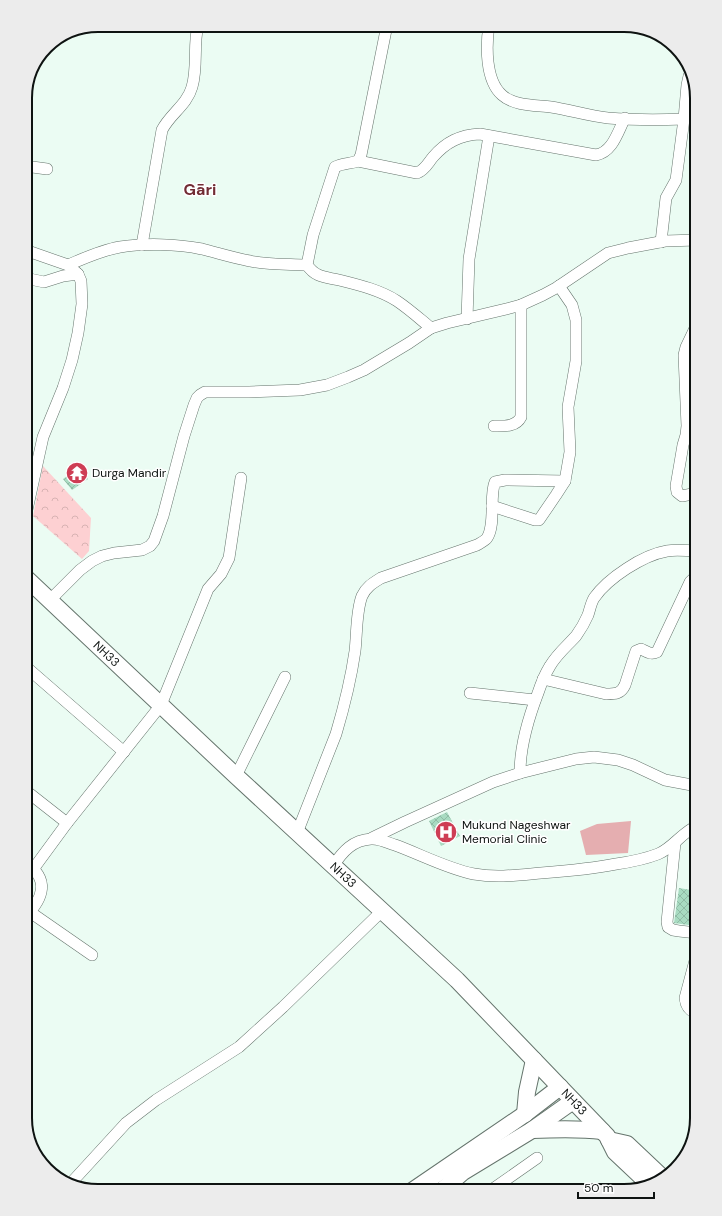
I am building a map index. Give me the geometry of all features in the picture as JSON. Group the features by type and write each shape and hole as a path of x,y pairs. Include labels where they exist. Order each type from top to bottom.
{"main road":[{"name":"NH33","path":"32,583 236,776 457,980 605,1135 616,1152 646,1181"},
{"path":"525,1114 534,1060"},
{"path":"422,1184 525,1114 560,1087"},
{"path":"449,1184 463,1172 532,1130 573,1101"},
{"path":"532,1130 565,1128 605,1135 627,1144 659,1174"}],"street":[{"path":"142,245 162,130 166,122 185,101 192,88 195,68 196,32"},
{"path":"358,162 361,155 386,32"},
{"path":"488,32 488,65 496,88 502,95 519,102 608,118 684,119"},
{"path":"661,242 666,198 674,187 676,180 684,119 690,108"},
{"path":"431,328 396,300 373,290 318,275 310,270 307,265 313,235 335,167 341,164 358,162 417,173 422,171 437,153 453,141 462,136 480,134 596,155 602,154 606,152 612,144 625,118"},
{"path":"468,319 469,259 489,136"},
{"path":"32,167 47,169"},
{"path":"50,600 80,570 92,561 102,556 114,553 142,550 150,546 154,541 163,516 184,436 194,405 197,398 205,392 300,390 327,385 364,370 431,328 521,305 544,295 608,253 661,242 690,242"},
{"path":"68,265 119,247 142,245 200,249 256,262 307,265"},
{"path":"32,252 68,265 78,274 81,281 82,304 72,360 63,388 43,437 32,487"},
{"path":"32,279 44,282 63,276 78,274"},
{"path":"492,506 539,520 565,481 570,452 568,407 576,361 577,332 575,311 569,299 559,286"},
{"path":"494,426 515,424 519,422 521,417 521,305"},
{"path":"690,339 684,355 687,426 676,486 677,492 682,496 690,494"},
{"path":"32,863 67,823 161,705 208,590 221,574 229,558 241,478"},
{"path":"298,833 336,734 341,717 355,651 359,604 367,588 381,578 483,542 487,538 489,532 493,486 495,482 505,480 565,481"},
{"path":"520,773 522,744 535,700 551,664 582,627 594,599 605,586 623,571 641,559 666,551 690,550"},
{"path":"544,679 606,694 619,693 623,690 636,651 641,649 651,653 658,652 690,582"},
{"path":"32,672 124,752"},
{"path":"236,776 285,677"},
{"path":"470,693 535,700"},
{"path":"333,866 341,853 347,848 372,838 483,786 520,773 576,758 606,758 633,765 665,780 690,785"},
{"path":"32,796 67,823"},
{"path":"372,838 404,848 464,872 485,876 502,876 585,870 625,863 659,854 690,829"},
{"path":"675,842 667,922 668,927 673,930 690,932"},
{"path":"32,868 42,882 40,896 32,909"},
{"path":"74,1180 126,1123 156,1100 239,1047 382,911"},
{"path":"32,918 92,955"},
{"path":"690,979 685,998 685,1004 690,1010"},
{"path":"500,1184 537,1158"}],"green space":[{"path":"43,466 91,518 89,551 82,559 33,516"}],"shaded area":[{"path":"631,821 628,853 586,855 580,831 597,824"}],"building":[{"name":"Durga Mandir","path":"79,467 88,479 72,490 63,479"},
{"path":"447,812 460,836 441,846 429,821"},
{"path":"679,888 690,890 690,925 674,923"}],"place":[{"name":"Durga Mandir","path":"77,473"},
{"name":"Mukund Nageshwar Memorial Clinic","path":"446,832"}],"district":[{"name":"Gāri","path":"200,189"}]}
